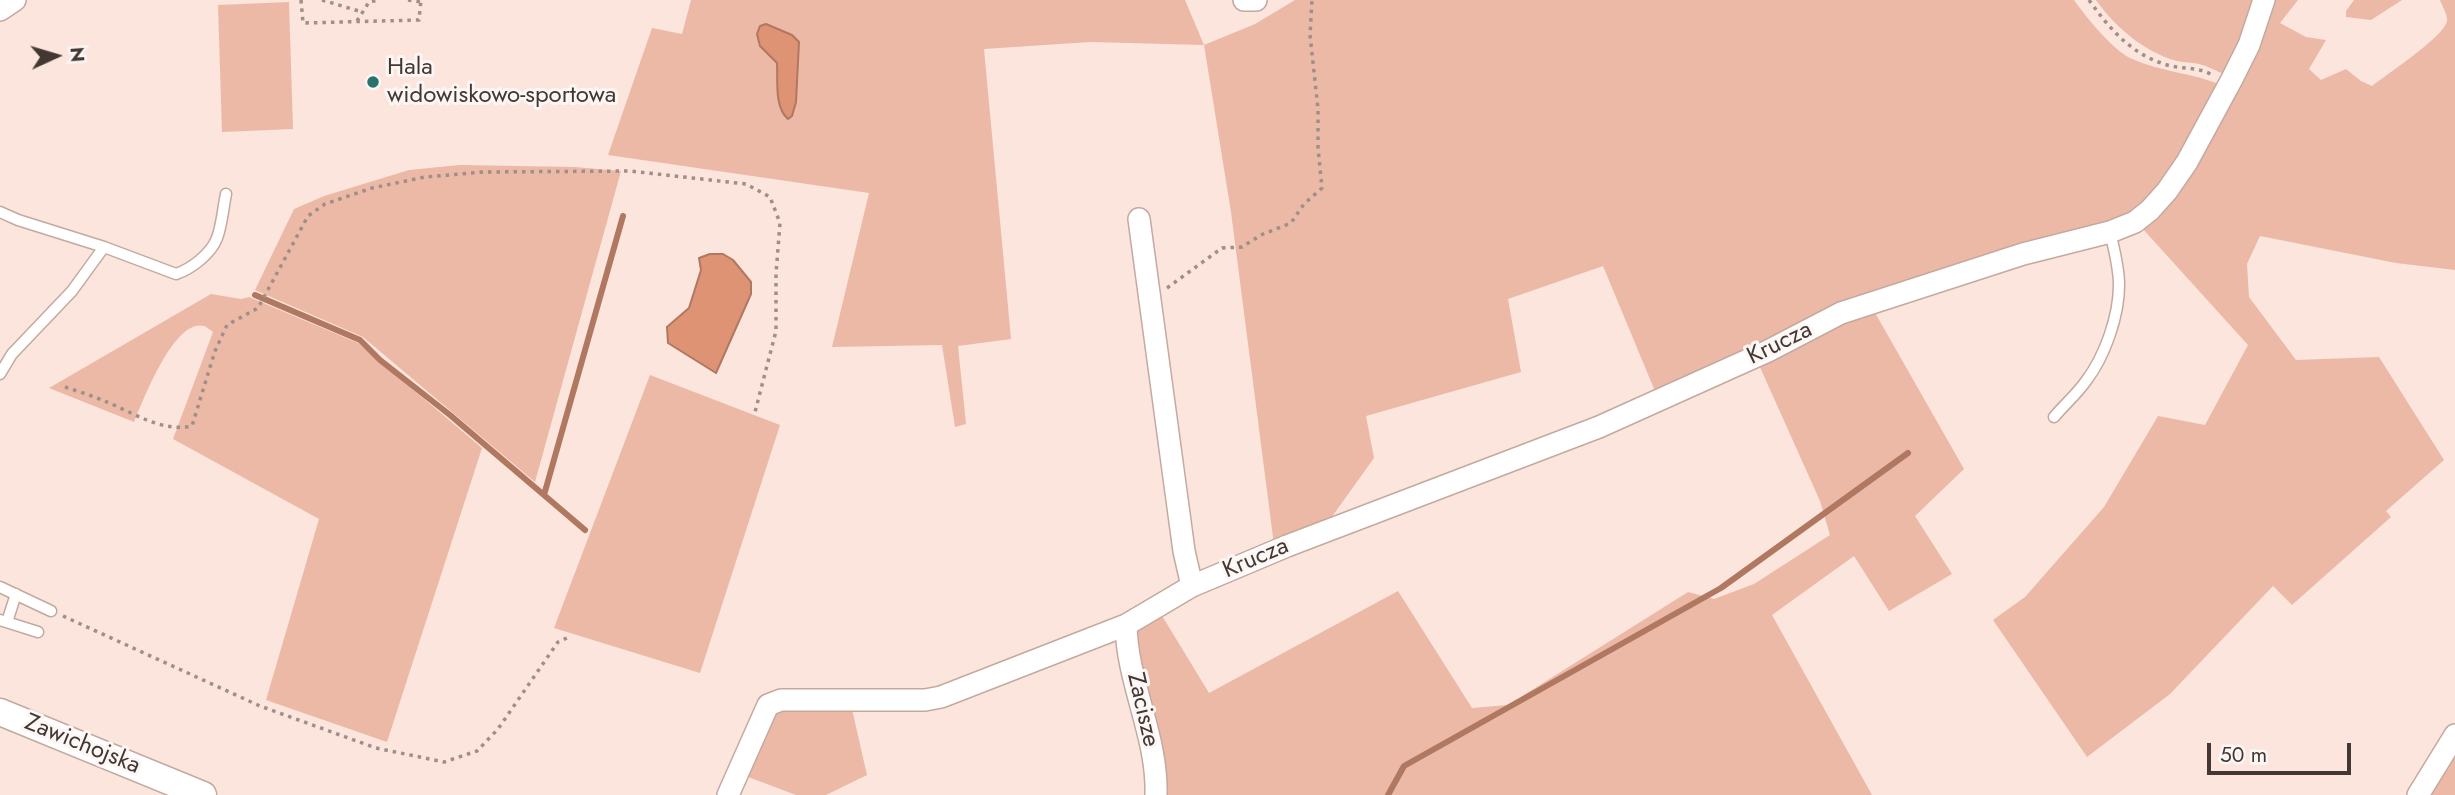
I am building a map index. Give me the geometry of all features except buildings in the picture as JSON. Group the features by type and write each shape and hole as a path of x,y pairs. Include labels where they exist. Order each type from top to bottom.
{"street":[{"path":"0,10 15,0"},
{"path":"1244,0 1256,0"},
{"name":"Krucza","path":"728,795 768,705 781,700 925,700 941,697 1126,625 1192,586 1371,513 1599,427 1768,351 1840,313 2023,254 2110,232 2135,222 2167,191 2187,162 2249,45 2264,0"},
{"name":"Krucza","path":"1139,219 1184,551 1192,586"},
{"name":"Zacisze","path":"1126,625 1128,649 1156,770 1156,795"},
{"name":"Zawichojska","path":"0,712 203,795"},
{"path":"2418,795 2455,736"}],"lane":[{"path":"0,212 176,274 187,270 217,240 226,194"},
{"path":"2054,417 2098,363 2108,338 2118,302 2119,283 2110,232"},
{"path":"0,374 12,354 72,291 104,247"},
{"path":"0,587 51,611"},
{"path":"16,594 3,621 38,632"}],"path":[{"path":"301,0 303,23 419,20 421,1 408,0"},
{"path":"322,0 362,12"},
{"path":"357,21 369,2 379,0"},
{"path":"1149,298 1175,283 1222,248 1242,247 1261,235 1292,223 1304,204 1322,188 1318,109 1310,35 1312,0"},
{"path":"2089,0 2126,46 2164,64 2205,71 2229,85"},
{"path":"65,387 152,422 178,429 192,426 215,351 227,325 258,308 308,216 325,204 372,188 425,177 483,172 630,171 746,184 770,197 780,223 776,274 776,331 755,412"},
{"path":"51,611 260,706 376,748 444,762 477,751 498,729 558,642 569,637"}],"shaded area":[{"path":"691,0 1185,0 1204,45 1090,42 984,49 1011,339 958,346 966,424 955,427 942,345 832,347 869,193 608,155 652,28 682,34"},
{"path":"1295,0 2074,0 2092,23 2123,54 2153,66 2224,86 2165,178 2126,221 2078,231 1657,396 1603,266 1508,299 1521,372 1366,416 1374,458 1326,525 1274,545 1231,212 1204,45 1255,24"},
{"path":"2096,0 2261,0 2224,74 2196,63 2165,57 2142,45 2121,29"},
{"path":"2273,0 2298,0 2280,23 2306,37 2326,40 2309,69 2321,80 2346,69 2372,86 2414,55 2444,28 2446,13 2440,0 2455,0 2455,270 2396,263 2260,236 2247,264 2249,297 2296,360 2379,357 2444,460 2386,511 2391,517 2292,605 2273,586 2170,694 2087,757 1993,620 2025,597 2104,507 2158,416 2205,425 2248,345 2142,228"},
{"path":"2354,0 2402,0 2371,20 2346,17 2346,11"},
{"path":"289,2 293,129 222,132 218,5"},
{"path":"766,24 792,35 799,42 796,102 792,116 788,119 779,100 777,63 760,46 757,34 760,26"},
{"path":"460,165 575,167 621,171 535,482 363,337 255,290 294,209 324,196 409,170"},
{"path":"710,254 723,254 733,260 751,282 751,294 716,373 668,343 667,327 689,308 701,270 699,258"},
{"path":"211,294 241,299 249,297 358,343 482,448 387,742 266,700 319,519 173,439 213,332 204,326 193,327 171,347 152,380 134,422 49,388"},
{"path":"1874,311 1964,469 1915,516 1952,574 1889,611 1854,556 1772,615 1872,795 1164,795 1130,643 1137,632 1161,614 1209,693 1398,591 1472,708 1508,705 1688,592 1714,599 1754,584 1830,535 1820,501 1759,365 1847,320"},
{"path":"650,375 780,425 700,673 554,628"},
{"path":"851,705 867,775 826,795 796,795 743,775 772,711"},
{"path":"2455,755 2455,795 2431,795"}],"waterway":[{"path":"544,495 623,216"},
{"path":"255,295 360,340 380,360 450,415 585,530"},
{"path":"1388,795 1404,766 1721,588 1908,453"}],"place":[{"name":"Hala widowiskowo-sportowa","path":"373,82"}]}
